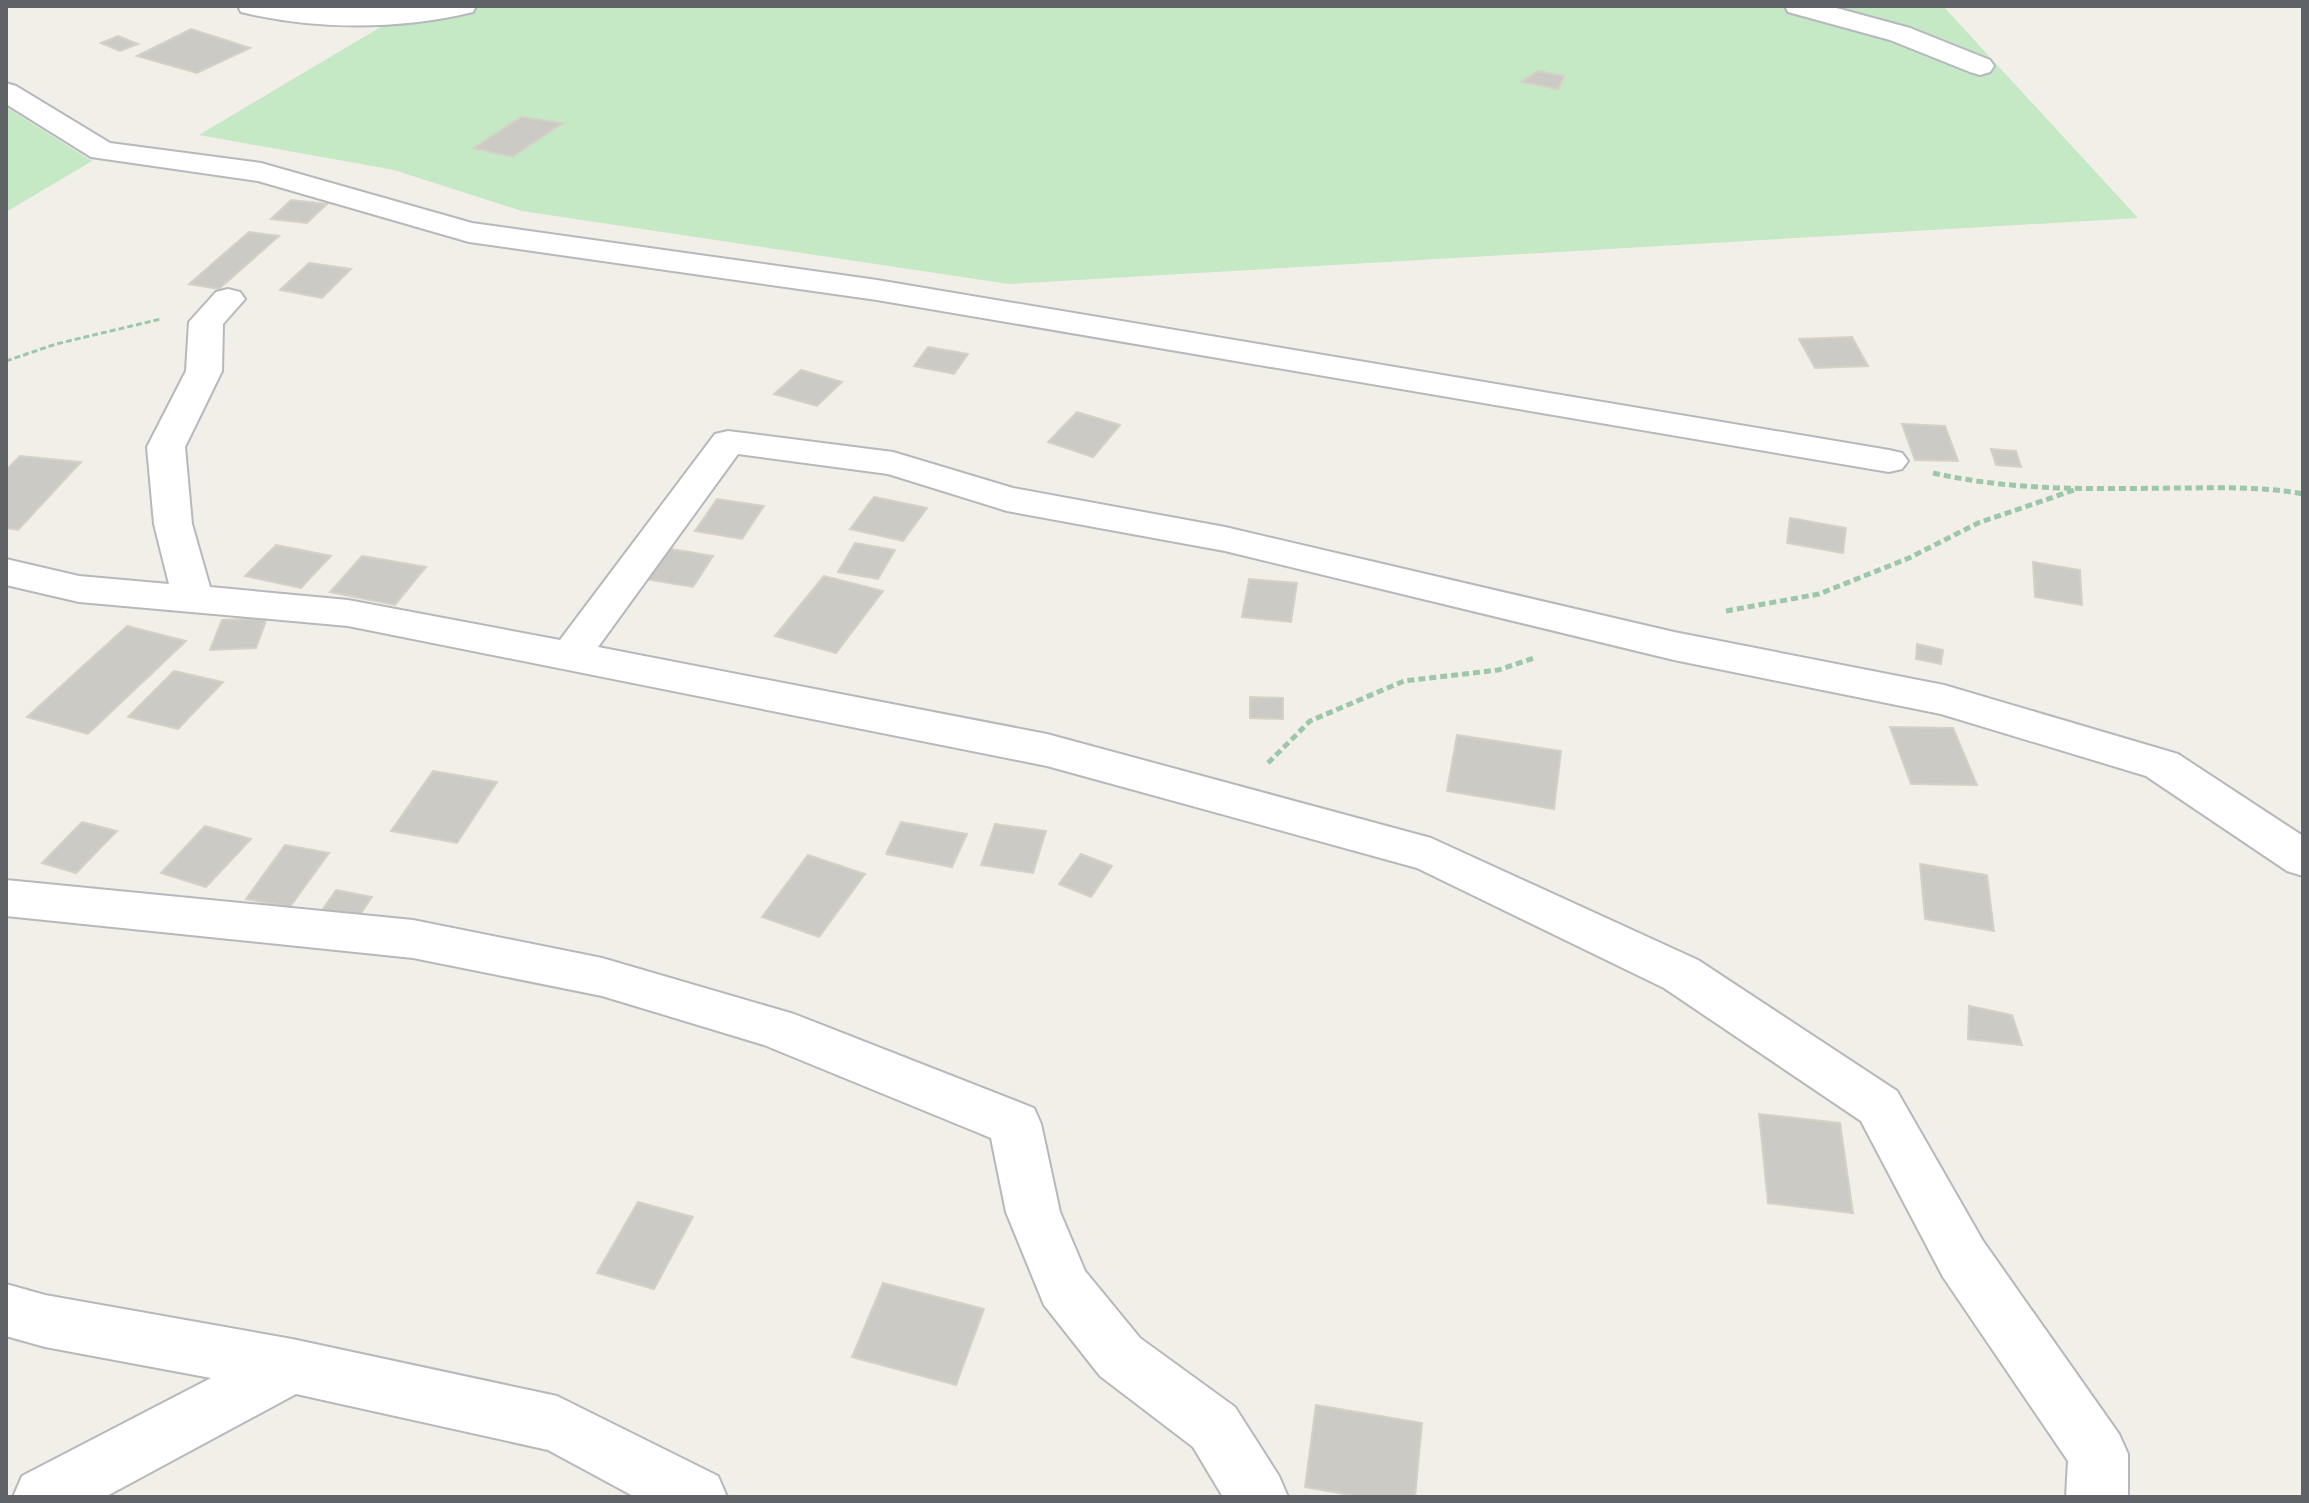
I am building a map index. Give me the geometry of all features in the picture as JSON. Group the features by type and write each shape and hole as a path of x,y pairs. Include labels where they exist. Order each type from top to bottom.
{"street":[{"path":"251,6 272,12 383,16 463,6"},
{"path":"1798,6 1900,34 1980,66"},
{"path":"6,92 102,151 261,172 469,232 877,290 1889,461"},
{"path":"193,599 173,524 166,447 204,371 206,322 228,299"},
{"path":"570,656 728,442 893,463 1007,499 1225,539 1674,646 1944,700 2162,765 2303,859"},
{"path":"6,572 79,589 348,613 1047,750 1431,855 1681,974 1879,1106 1963,1259 2098,1454 2097,1497"},
{"path":"6,898 413,939 602,977 776,1028 1015,1124 1033,1212 1064,1287 1120,1357 1214,1427 1257,1497"},
{"path":"6,1310 45,1321 292,1366 557,1424 696,1497"},
{"path":"44,1497 292,1366"}],"path":[{"path":"6,361 56,344 228,299"},
{"path":"1889,461 1968,482 2074,490 2192,487 2303,494"}],"green space":[{"path":"416,6 1943,6 2138,218 1009,284 522,211 394,170 199,135"},
{"path":"6,107 92,161 6,212"}],"building":[{"path":"191,29 250,48 197,73 137,56"},
{"path":"118,36 138,44 120,51 101,43"},
{"path":"1538,71 1564,76 1558,89 1521,82"},
{"path":"521,117 563,123 512,157 474,148"},
{"path":"291,200 327,204 307,223 271,219"},
{"path":"249,232 279,236 219,289 189,284"},
{"path":"309,263 351,269 322,298 280,290"},
{"path":"1852,337 1868,366 1815,368 1799,339"},
{"path":"928,347 968,354 954,374 914,366"},
{"path":"801,370 842,382 817,406 774,394"},
{"path":"1077,412 1120,425 1093,457 1048,442"},
{"path":"1902,424 1945,426 1958,461 1915,460"},
{"path":"1991,449 2016,451 2021,467 1996,465"},
{"path":"20,456 81,462 18,530 6,528 6,470"},
{"path":"874,497 927,508 903,541 850,529"},
{"path":"717,499 764,506 742,539 695,531"},
{"path":"1790,518 1846,528 1843,553 1787,543"},
{"path":"855,543 895,550 878,579 838,572"},
{"path":"276,545 331,556 301,588 245,576"},
{"path":"665,548 713,556 693,587 645,579"},
{"path":"362,556 426,567 395,605 330,592"},
{"path":"2033,562 2080,570 2082,605 2035,597"},
{"path":"824,576 883,591 836,653 775,636"},
{"path":"1249,579 1297,583 1291,622 1242,617"},
{"path":"267,618 256,648 210,650 222,620"},
{"path":"127,626 186,641 88,734 27,717"},
{"path":"1917,644 1943,650 1941,664 1916,659"},
{"path":"174,671 223,682 178,729 128,717"},
{"path":"1250,697 1283,698 1283,719 1250,718"},
{"path":"1890,727 1953,728 1977,785 1911,784"},
{"path":"1457,735 1561,751 1554,809 1447,791"},
{"path":"433,771 497,782 457,843 391,831"},
{"path":"82,822 117,831 76,873 42,863"},
{"path":"901,822 967,834 952,867 886,854"},
{"path":"995,824 1046,831 1033,873 981,865"},
{"path":"205,826 251,839 206,887 161,873"},
{"path":"285,845 329,853 290,907 246,899"},
{"path":"1081,854 1112,866 1091,897 1059,884"},
{"path":"808,855 865,874 819,937 762,917"},
{"path":"1920,864 1987,875 1994,931 1925,919"},
{"path":"336,890 372,897 354,924 318,916"},
{"path":"1969,1006 2012,1015 2022,1045 1968,1039"},
{"path":"1759,1114 1840,1123 1853,1213 1768,1203"},
{"path":"638,1202 693,1217 654,1289 597,1273"},
{"path":"883,1283 984,1309 956,1385 852,1357"},
{"path":"1316,1405 1422,1423 1415,1497 1361,1497 1305,1487"}]}
